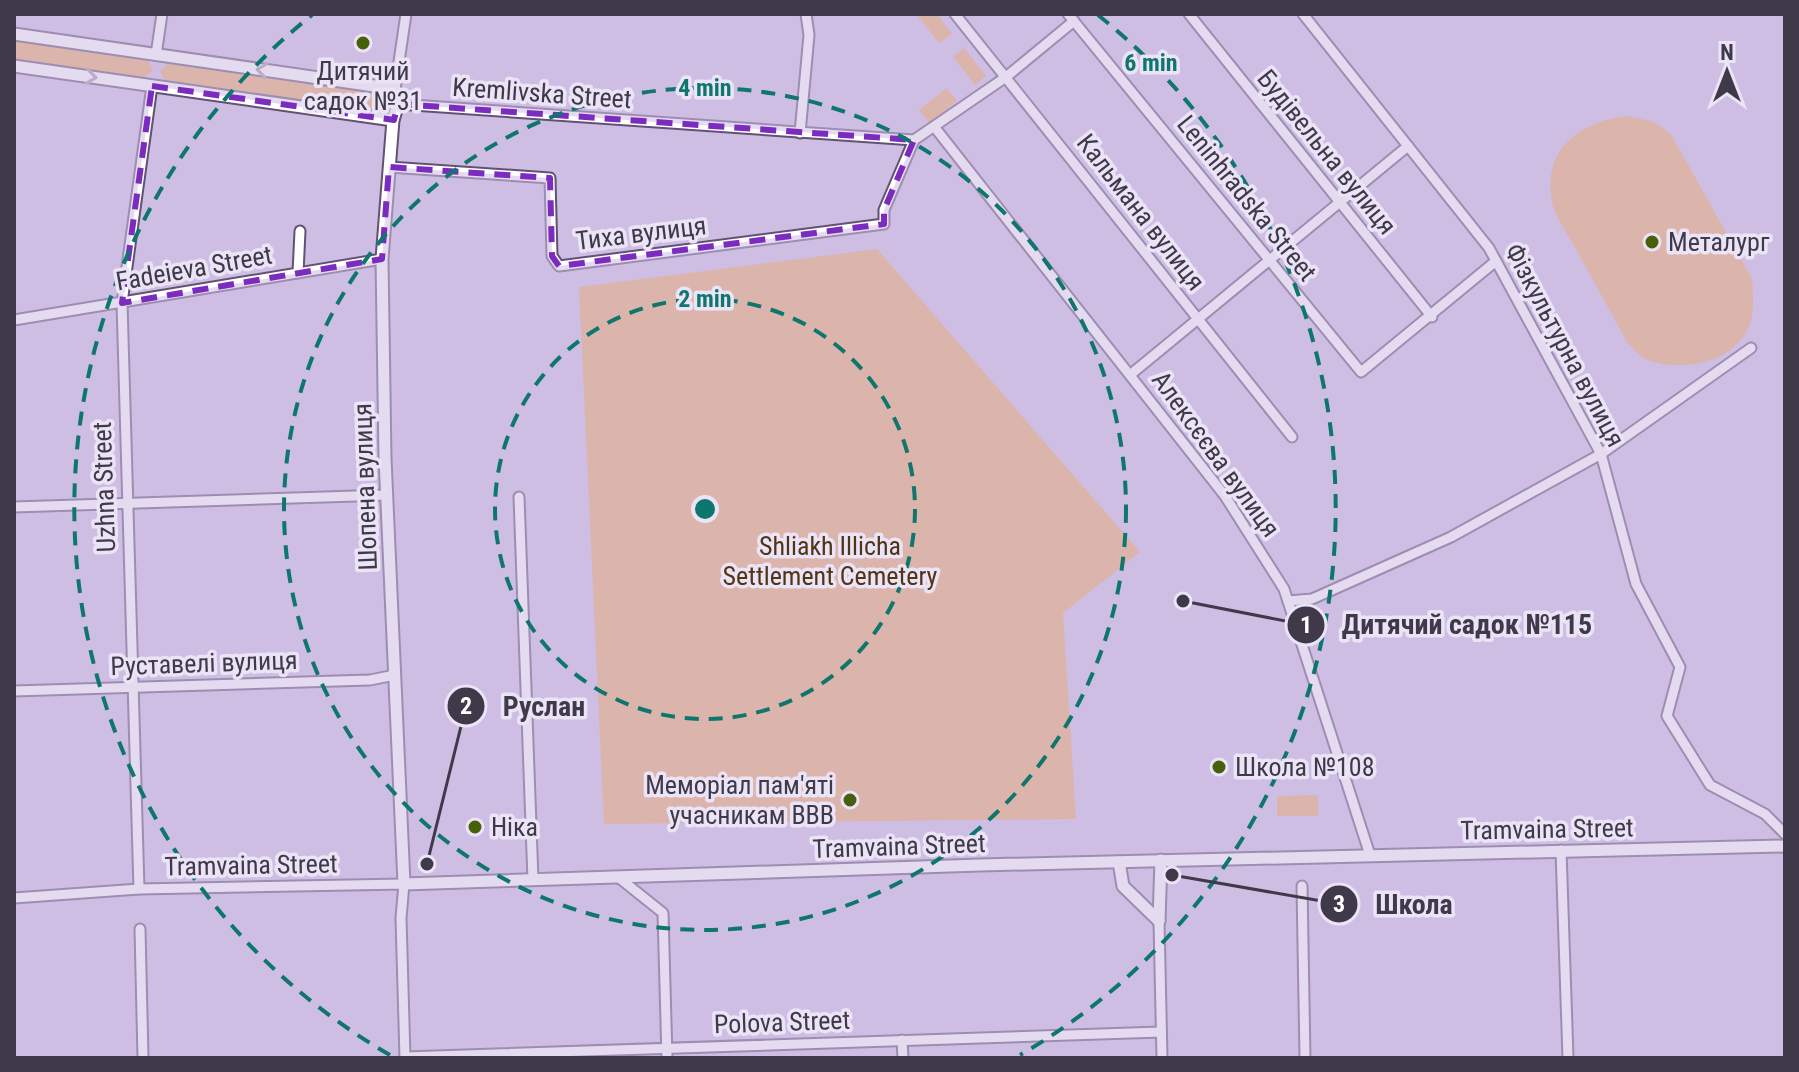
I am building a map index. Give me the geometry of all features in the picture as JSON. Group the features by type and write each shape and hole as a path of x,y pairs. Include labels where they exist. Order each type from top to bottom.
{"street":[{"path":"156,55 162,14"},
{"path":"14,34 395,89 406,14"},
{"path":"800,133 809,35 806,14"},
{"name":"Кальмана вулиця","path":"955,14 1292,437"},
{"name":"Будівельна вулиця","path":"1189,14 1432,317"},
{"name":"Фiзкультурна вулиця","path":"1303,14 1496,261 1601,454 1636,584 1680,667 1667,716 1710,785 1765,814 1785,834"},
{"path":"918,139 1006,77 1071,18"},
{"name":"Leninhradska Street","path":"1071,18 1361,372 1432,317"},
{"path":"14,66 393,120"},
{"name":"Uzhna Street","path":"139,889 122,303 152,86"},
{"name":"Шопена вулиця","path":"395,89 398,104 393,120 382,259 387,495 404,884"},
{"name":"Kremlivska Street","path":"398,104 918,139"},
{"name":"Алексєєва вулиця","path":"936,129 1225,496 1288,601 1370,855"},
{"name":"Тиха вулиця","path":"389,167 550,178 552,256 559,266 884,224 884,210 918,139"},
{"path":"1130,375 1271,262 1408,146"},
{"path":"298,273 300,231"},
{"name":"Fadeieva Street","path":"14,320 382,259"},
{"path":"1432,317 1496,261"},
{"path":"1288,601 1312,599 1451,537 1601,454 1751,348"},
{"path":"14,507 387,495"},
{"path":"519,497 533,880"},
{"name":"Руставелі вулиця","path":"14,691 370,680 395,675"},
{"name":"Tramvaina Street","path":"14,898 139,889 1785,846"},
{"path":"1561,850 1568,1058"},
{"path":"1161,860 1162,1058"},
{"path":"1119,862 1123,886 1159,921"},
{"path":"618,877 663,913 668,1053"},
{"path":"404,884 401,918 405,1058"},
{"path":"1302,886 1305,1058"},
{"path":"140,929 143,1058"},
{"name":"Polova Street","path":"405,1058 668,1053 902,1040 1161,1032"},
{"path":"902,1040 903,1058"}],"highlighted area":[{"path":"152,86 394,120 398,104 914,140 884,210 884,224 559,266 552,256 550,178 389,167 382,259 122,303"}],"green space":[{"path":"937,14 952,34 939,43 917,15"},
{"path":"14,39 148,59 153,71 143,78 14,59"},
{"path":"964,48 986,76 975,85 953,57"},
{"path":"169,63 384,94 390,106 382,112 165,81 160,71"},
{"path":"947,88 957,101 929,123 919,110"},
{"name":"Металург","path":"1626,116 1652,121 1671,134 1752,279 1753,311 1748,329 1730,350 1704,362 1660,364 1644,359 1628,344 1553,207 1550,183 1559,153 1579,132 1609,119"},
{"name":"Shliakh Illicha Settlement Cemetery","path":"877,249 1140,552 1063,613 1076,819 604,824 579,287"},
{"path":"1318,795 1318,816 1277,816 1277,796"}],"place":[{"name":"Дитячий садок №31","path":"363,43"},
{"name":"Металург","path":"1652,242"},
{"name":"Дитячий садок №115","path":"1183,601"},
{"name":"Школа №108","path":"1219,767"},
{"name":"Меморіал пам'яті учасникам ВВВ","path":"850,800"},
{"name":"Ніка","path":"475,827"},
{"name":"Руслан","path":"427,864"},
{"name":"Школа","path":"1172,875"}]}
